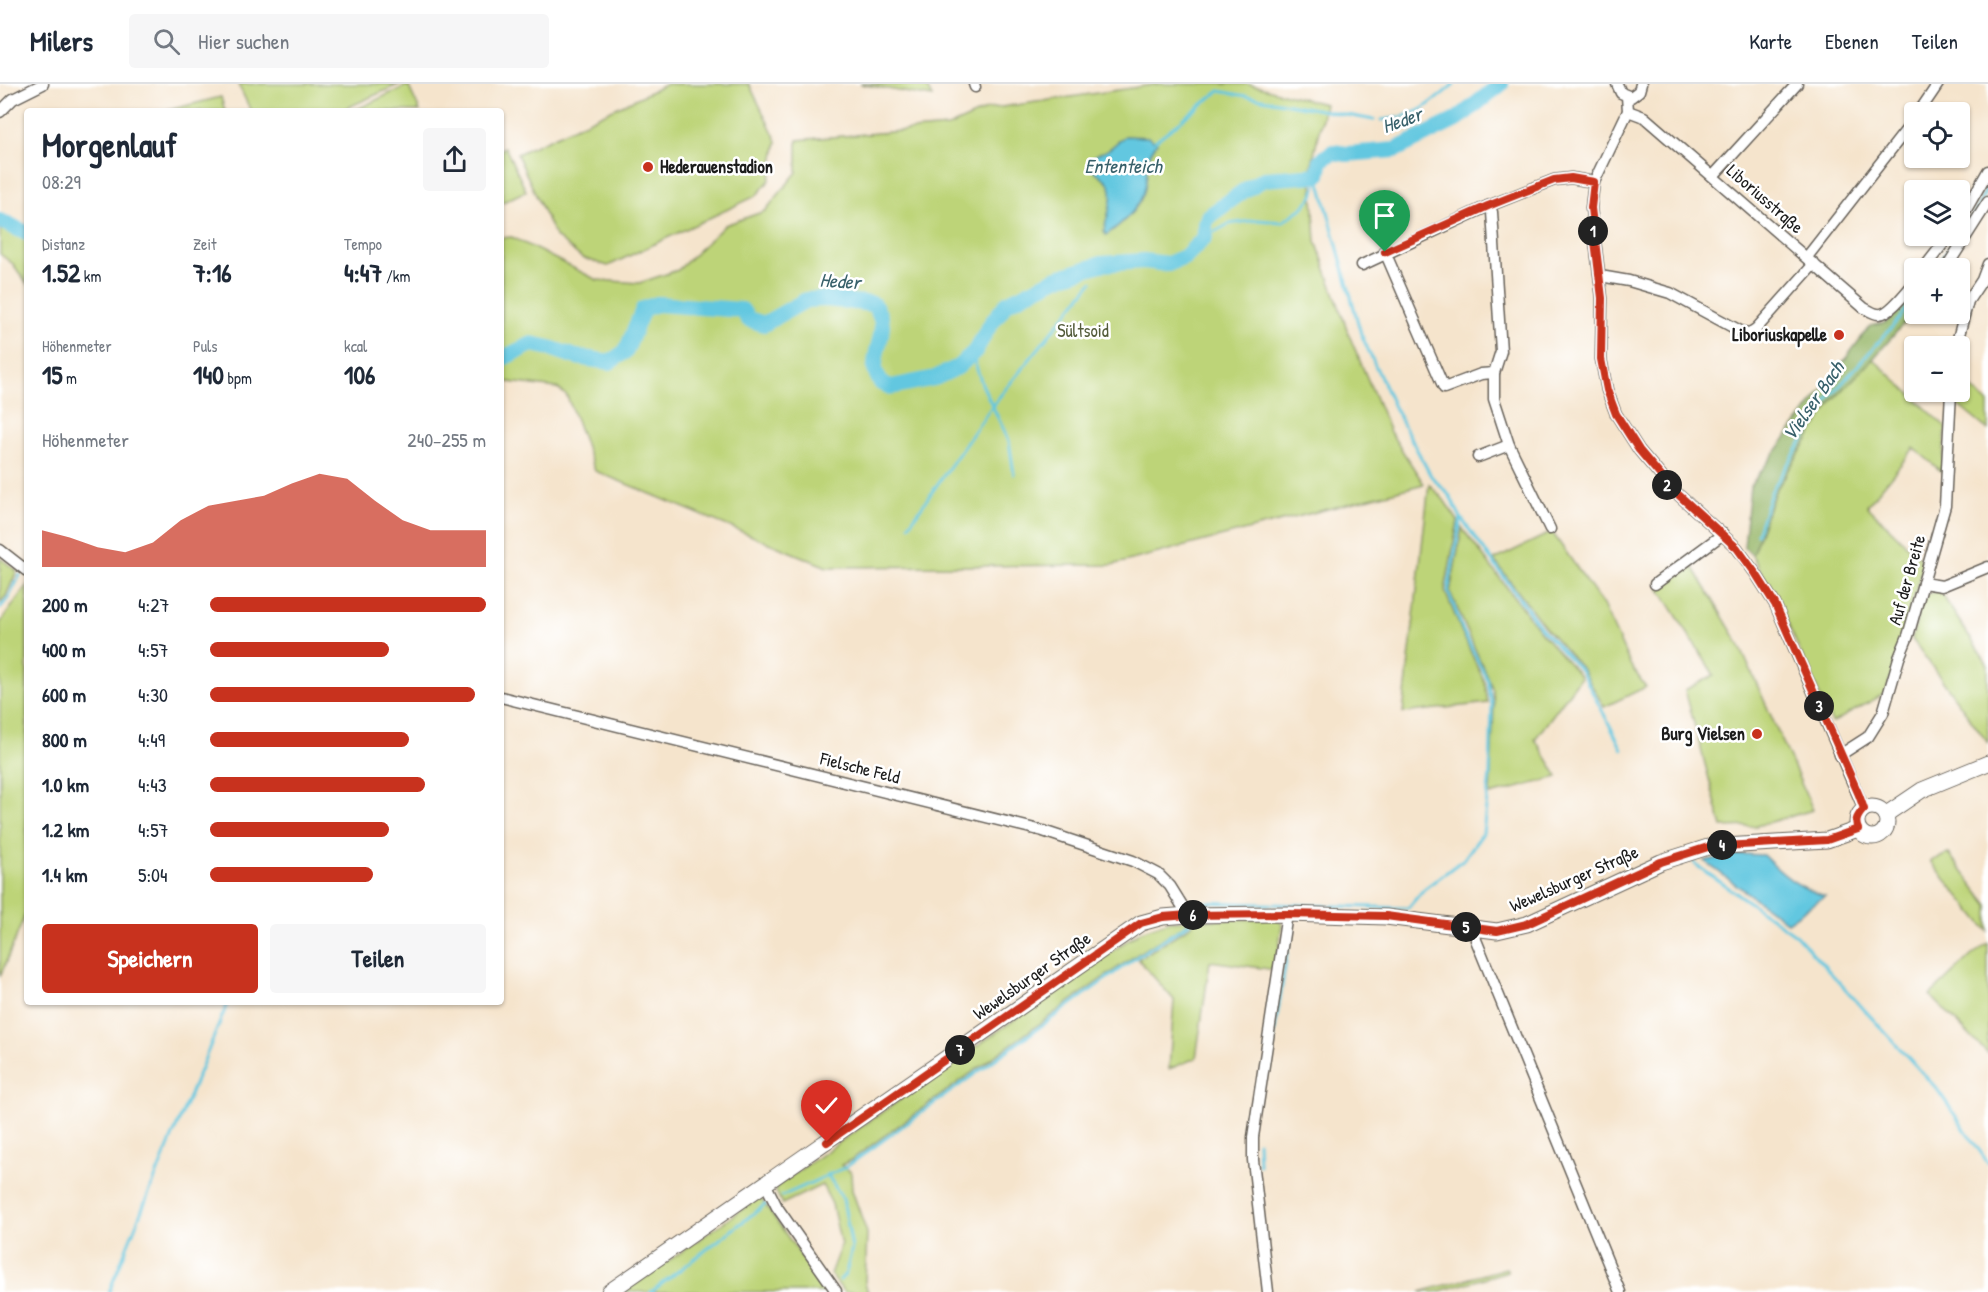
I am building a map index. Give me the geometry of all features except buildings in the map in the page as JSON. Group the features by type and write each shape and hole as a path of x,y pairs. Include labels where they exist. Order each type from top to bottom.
{"main road":[{"path":"1885,815 1923,790 1988,763"},
{"path":"1874,807 1885,815 1886,828 1877,837 1870,838 1858,829 1856,821 1858,814 1864,809 1874,807"},
{"name":"Wewelsburger Straße","path":"609,1292 1141,923 1163,917 1188,915 1386,916 1497,931 1527,924 1661,862 1708,847 1827,840 1858,829"}],"street":[{"path":"0,112 13,99 44,84"},
{"path":"1617,84 1621,93 1627,96 1637,94 1641,84"},
{"path":"1714,175 1797,84"},
{"path":"1926,102 1938,84"},
{"path":"1627,96 1628,111 1594,182 1591,208 1602,298 1601,359 1607,390 1616,414 1639,450 1671,488 1737,548 1775,604 1864,809"},
{"name":"Liboriusstraße","path":"1628,111 1644,117 1714,175 1864,308 1878,315 1885,313 1904,296"},
{"path":"1600,276 1629,281 1670,293 1742,332 1750,333 1756,329 1810,261 1904,134"},
{"path":"1970,203 1988,171"},
{"path":"1362,264 1488,206 1554,180 1571,178 1594,182"},
{"path":"1952,258 1988,202"},
{"path":"1488,206 1492,212 1501,351 1494,373 1494,399 1509,445 1550,529"},
{"path":"1932,258 1941,246"},
{"path":"1385,252 1444,388 1481,374 1494,373"},
{"path":"1959,336 1968,301 1982,280 1988,264"},
{"name":"Auf der Breite","path":"1840,755 1868,737 1883,713 1908,636 1945,506 1950,402"},
{"path":"1478,457 1509,445"},
{"path":"1655,584 1722,534"},
{"path":"0,550 24,569"},
{"path":"1923,583 1942,586 1988,567"},
{"name":"Fielsche Feld","path":"504,698 1043,831 1133,861 1158,874 1170,886 1188,915"},
{"path":"1268,1292 1252,1160 1252,1137 1287,914"},
{"path":"1475,929 1476,940 1620,1292"},
{"path":"766,1185 777,1208 836,1291 834,1292"}],"green space":[{"path":"238,84 400,84 347,108 250,108"},
{"name":"Hederauenstadion","path":"667,84 749,84 777,141 770,180 756,196 608,266 582,258 555,236 517,154"},
{"path":"860,84 925,84 932,97"},
{"name":"Sültsoid","path":"1159,84 1247,84 1325,104 1311,168 1316,241 1349,335 1390,432 1424,484 1112,565 827,567 595,471 567,396 557,388 504,381 504,238 512,237 597,280 639,283 678,270 725,225 765,211 797,172 797,140 948,127 988,109"},
{"path":"408,85 419,108 359,108"},
{"path":"221,97 224,108 177,108"},
{"path":"504,148 526,191 504,202"},
{"path":"0,216 24,228 24,280 13,264 0,254 0,229 7,231 0,226"},
{"path":"1904,306 1904,323 1833,400 1775,491 1752,555 1744,547 1750,486 1870,326 1885,323"},
{"path":"1873,359 1904,388 1904,402 1919,402 1946,427 1942,472 1914,448 1867,506 1924,562 1886,693 1832,723 1778,602 1752,555 1775,491 1833,400"},
{"path":"1970,387 1988,402 1988,430 1954,402 1970,402"},
{"path":"1429,484 1444,500 1458,521 1445,591 1485,683 1488,703 1403,713"},
{"path":"1462,528 1539,630 1581,677 1535,739 1558,777 1490,795 1493,690 1450,592"},
{"path":"1552,532 1603,605 1631,666 1646,687 1604,707 1583,670 1544,626 1494,560"},
{"path":"0,558 17,571 6,596 0,603"},
{"path":"1692,565 1738,642 1813,810 1756,826 1722,827 1685,690 1714,675 1659,588"},
{"path":"24,589 24,917 0,977 0,623"},
{"path":"1939,590 1988,665 1988,743 1912,639 1923,596"},
{"path":"1949,854 1988,905 1988,931 1930,861"},
{"path":"1277,919 1282,924 1276,970 1210,961 1196,1058 1169,1069 1174,1000 1138,959 1193,924 1194,920"},
{"path":"1188,920 1186,925 1103,978 841,1165 851,1172 852,1190 867,1233 865,1283 868,1292 844,1292 830,1274 841,1245 832,1204 822,1185 782,1204 776,1192 777,1186 1141,931 1170,921"},
{"path":"1988,943 1988,1054 1930,995"},
{"path":"760,1197 825,1290 823,1292 624,1292"},
{"path":"1506,1268 1508,1271 1437,1292 1420,1292"}],"water":[{"name":"Ententeich","path":"1125,136 1148,137 1157,143 1148,160 1143,196 1124,221 1106,235 1104,232 1111,199 1110,186 1092,169 1092,159"},
{"path":"1741,854 1763,855 1791,880 1825,896 1787,922 1704,861"}],"waterway":[{"path":"1381,120 1393,119 1421,110 1454,84"},
{"name":"Heder","path":"504,358 532,344 576,357 610,362 626,351 643,309 657,304 742,310 748,319 764,324 806,300 826,299 873,304 879,313 882,329 875,370 881,383 891,387 935,378 958,367 975,351 990,325 1007,303 1057,278 1101,264 1144,261 1168,264 1185,257 1205,237 1205,224 1209,216 1264,179 1318,175 1321,160 1333,152 1347,154 1395,150 1456,120 1501,84"},
{"path":"1183,119 1219,91 1374,120"},
{"path":"1155,141 1181,121"},
{"path":"1194,908 1196,902 1408,908 1424,889 1464,859 1483,833 1490,774 1492,705 1488,681 1463,631 1448,591 1461,518 1450,496 1431,476 1394,407 1361,334 1318,175"},
{"name":"Heder","path":"1205,237 1229,224 1258,220 1282,222 1301,209 1313,196 1318,176"},
{"name":"Vielser Bach","path":"1970,219 1988,186"},
{"name":"Heder","path":"0,221 24,232"},
{"name":"Vielser Bach","path":"1942,258 1951,246"},
{"path":"909,525 992,406 1092,282"},
{"name":"Vielser Bach","path":"1757,534 1772,490 1829,398 1904,312"},
{"path":"972,354 982,384 1009,441 1014,474"},
{"path":"1461,518 1541,628 1582,672 1622,749"},
{"path":"0,608 9,597 20,575"},
{"path":"1693,860 1696,865 1796,935 1937,1089 1988,1163"},
{"path":"782,1196 846,1167 1142,953 1190,923 1191,920"},
{"path":"1269,1067 1292,923"},
{"path":"109,1292 227,1005"},
{"path":"1258,1142 1259,1165"},
{"path":"827,1174 843,1199 852,1248 846,1273 840,1280"},
{"path":"651,1292 766,1204"}],"place":[{"name":"Hederauenstadion","path":"648,167"},
{"name":"Liboriuskapelle","path":"1839,335"},
{"name":"Burg Vielsen","path":"1757,734"}],"route":[{"path":"827,1142 1141,923 1163,917 1188,915 1386,916 1497,931 1527,924 1661,862 1708,847 1827,840 1858,829 1856,821 1858,814 1864,809 1859,795 1775,604 1737,548 1671,488 1639,450 1616,414 1607,390 1601,359 1602,298 1591,208 1594,182 1571,178 1554,180 1488,206 1385,252"}]}
